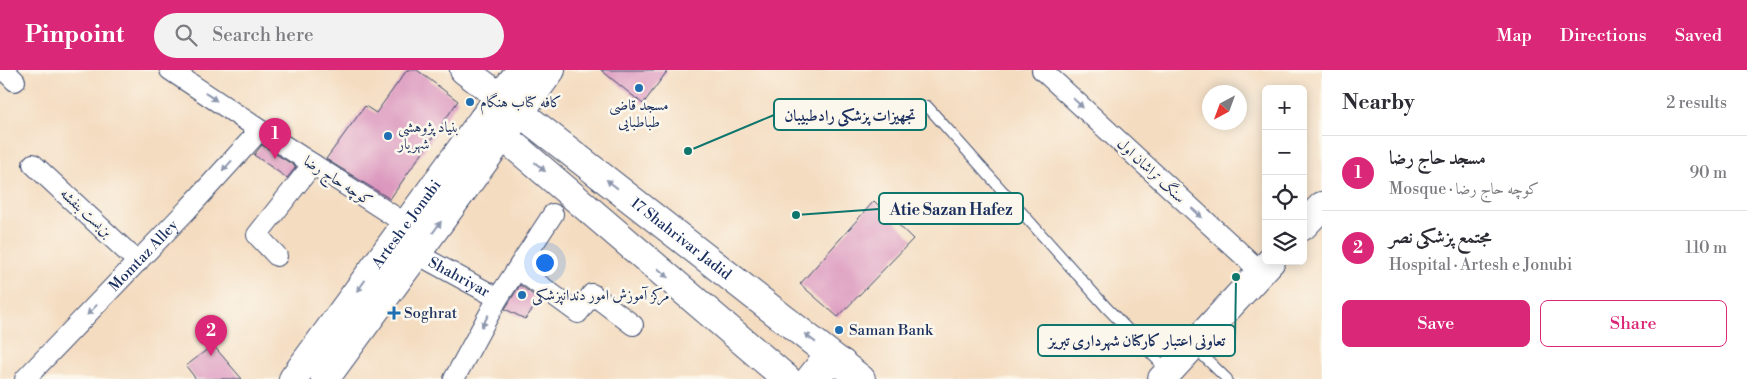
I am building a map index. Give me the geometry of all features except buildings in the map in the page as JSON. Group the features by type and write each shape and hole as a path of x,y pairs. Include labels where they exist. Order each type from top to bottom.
{"main road":[{"name":"17 Shahrivar Jadid","path":"464,70 852,371"},
{"name":"Artesh e Jonubi","path":"510,105 521,70"},
{"name":"Artesh e Jonubi","path":"293,379 406,224 493,127 510,105 551,70"},
{"name":"Artesh e Jonubi","path":"324,379 417,254 493,127"},
{"path":"493,127 787,379"},
{"path":"1165,376 1266,267"},
{"path":"810,379 821,365 852,371"}],"street":[{"name":"کوچه حاج رضا","path":"170,70 406,224"},
{"name":"سنگ تراشان اول","path":"1042,70 1266,267"},
{"name":"Momtaz Alley","path":"36,375 260,130"},
{"name":"بن‌بست بنفشه","path":"33,164 138,262"},
{"path":"276,256 258,235 313,164"},
{"path":"498,298 553,214"},
{"name":"Shahriyar","path":"417,254 498,298 454,379"},
{"path":"518,269 578,313 592,294 633,325"}],"lane":[{"path":"927,106 1165,376"},
{"path":"1193,346 1227,379"}],"place":[{"name":"مسجد قاضی طباطبایی","path":"639,88"},
{"name":"کافه کتاب هنگام","path":"470,102"},
{"name":"بنیاد پژوهشی شهریار","path":"388,136"},
{"name":"تجهیزات پزشکی رادطبیبان","path":"688,151"},
{"name":"مسجد حاج رضا","path":"275,159"},
{"name":"Atie Sazan Hafez","path":"796,215"},
{"name":"تعاونی اعتبار کارکنان شهرداری تبریز","path":"1236,277"},
{"name":"مرکز آموزش امور دندانپزشکی","path":"522,295"},
{"name":"Soghrat","path":"394,313"},
{"name":"Saman Bank","path":"839,330"},
{"name":"مجتمع پزشکی نصر","path":"211,356"}]}
